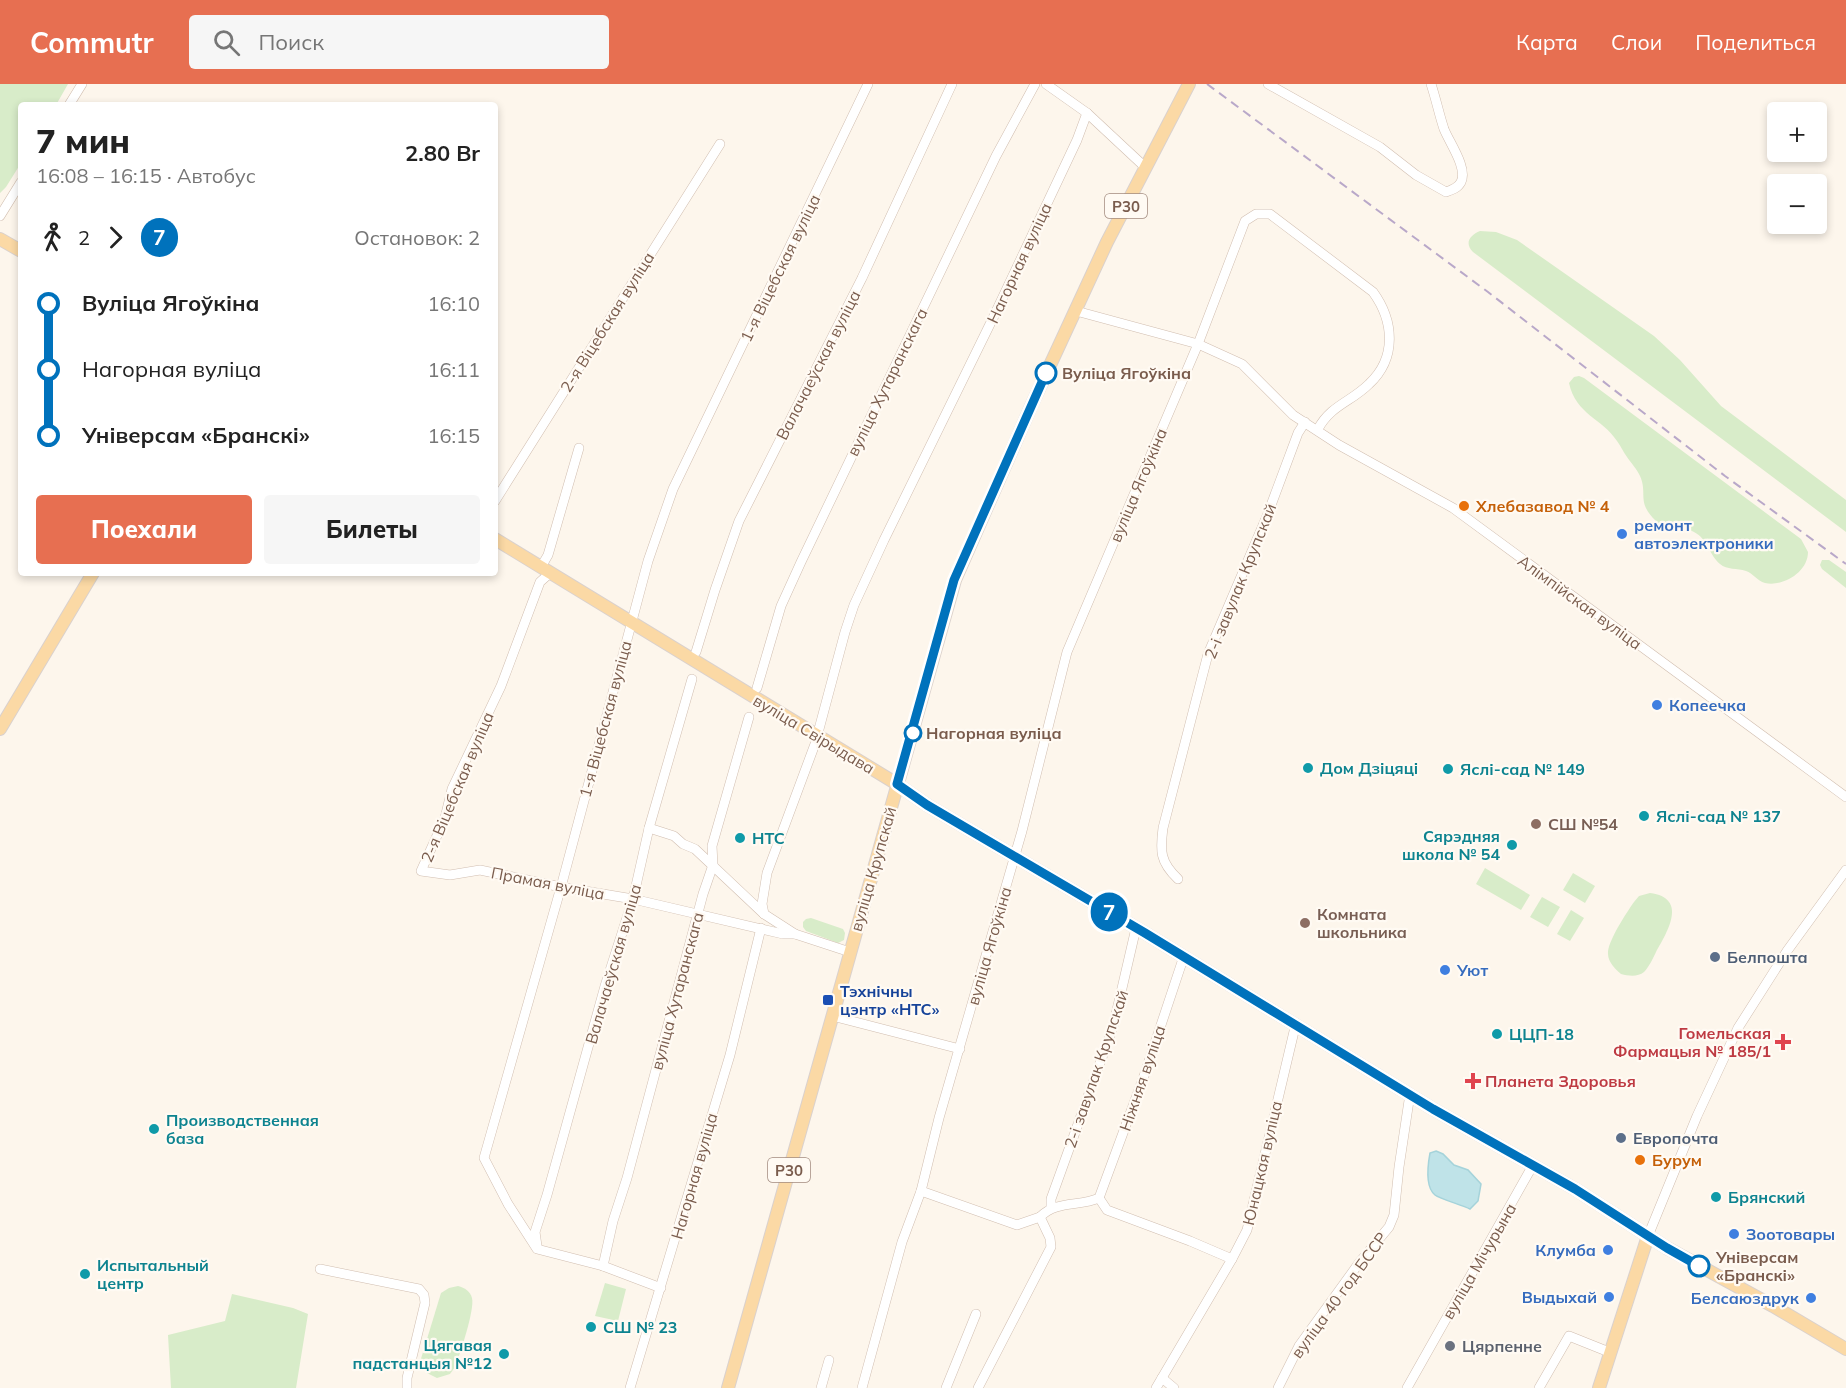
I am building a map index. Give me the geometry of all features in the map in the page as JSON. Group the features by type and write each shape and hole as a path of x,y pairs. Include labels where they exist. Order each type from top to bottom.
{"main road":[{"name":"вуліца Крупскай","path":"728,1388 954,580 1107,242 1189,84"},
{"path":"0,239 18,249"},
{"name":"вуліца Свірыдава","path":"498,541 897,784 927,805 1296,1023 1410,1094 1575,1189 1648,1236 1846,1349"},
{"path":"0,729 91,576"},
{"path":"1599,1388 1648,1236"}],"street":[{"path":"71,102 82,84"},
{"name":"1-я Віцебская вуліца","path":"537,1249 508,1204 484,1158 561,887 632,623 661,521 673,489 868,84"},
{"name":"Валачаеўская вуліца","path":"696,652 739,520 862,278 952,84"},
{"name":"вуліца Хутаранскага","path":"757,688 781,606 801,562 996,156 1035,84"},
{"path":"1046,84 1087,113 1146,168"},
{"path":"1268,84 1380,147 1416,175 1446,192 1456,188 1461,182 1462,175 1458,159 1444,130 1431,84"},
{"name":"Нагорная вуліца","path":"764,914 762,904 767,873 824,714 829,689 854,605 998,308 1087,113"},
{"name":"2-я Віцебская вуліца","path":"498,496 720,144"},
{"path":"0,216 18,187"},
{"name":"вуліца Ягоўкіна","path":"862,1388 902,1242 921,1191 939,1118 1029,807 1067,652 1198,344 1245,221 1257,214 1270,214 1373,292 1382,305 1389,322 1391,338 1389,352 1382,368 1369,384 1325,416 1318,429"},
{"path":"1076,311 1198,344 1242,364 1282,405 1305,422"},
{"name":"Алімпійская вуліца","path":"1305,422 1339,445 1453,508 1846,797"},
{"name":"2-і завулак Крупскай","path":"1178,879 1164,863 1162,837 1208,654 1267,516 1298,433 1305,422"},
{"name":"2-я Віцебская вуліца","path":"421,872 445,818 452,789 501,686 546,570 548,555 579,448"},
{"name":"Валачаеўская вуліца","path":"537,1249 535,1232 548,1195 605,986 633,899 649,828 692,680"},
{"name":"вуліца Хутаранскага","path":"603,1266 613,1221 627,1178 703,894 713,865 712,846 749,717"},
{"path":"649,828 674,836 682,844 695,849 764,914 795,934"},
{"name":"Прамая вуліца","path":"421,872 450,875 480,870 633,899 795,934 850,951"},
{"path":"1648,1236 1697,1116 1738,1028 1787,951 1846,870"},
{"name":"Нагорная вуліца","path":"630,1388 730,1055 761,928"},
{"name":"2-і завулак Крупскай","path":"1051,1208 1051,1199 1113,1027 1136,928"},
{"name":"Ніжняя вуліца","path":"1099,1198 1144,1076 1184,956"},
{"path":"832,1016 960,1049"},
{"name":"Юнацкая вуліца","path":"1156,1388 1247,1230 1296,1023"},
{"name":"вуліца 40 год БССР","path":"1278,1388 1299,1346 1359,1263 1389,1227 1394,1215 1410,1094"},
{"name":"вуліца Мічурына","path":"1407,1388 1533,1165"},
{"path":"921,1191 1017,1226 1040,1217 1051,1208 1073,1203 1087,1203 1099,1198 1107,1210 1232,1259"},
{"path":"978,1388 1051,1247 1050,1238 1040,1217"},
{"path":"537,1249 603,1266 661,1288"},
{"path":"320,1269 418,1289 424,1295 425,1303 407,1378 407,1388"},
{"path":"946,1388 976,1314"},
{"path":"1539,1388 1569,1336 1609,1352"},
{"path":"821,1388 829,1360"},
{"path":"1162,1378 1174,1388"}],"green space":[{"path":"0,84 68,84 58,102 18,102 18,168 0,193"},
{"path":"1480,231 1496,232 1517,240 1654,336 1680,360 1721,406 1846,500 1846,532 1473,252 1470,249 1469,240"},
{"path":"1579,376 1801,539 1808,552 1804,566 1799,572 1779,583 1765,583 1748,572 1720,564 1699,535 1694,532 1660,525 1646,508 1642,482 1637,471 1611,433 1583,409 1572,394 1569,383 1574,377"},
{"path":"1822,560 1829,560 1846,572 1846,588 1822,569 1820,565"},
{"path":"1485,868 1530,895 1521,910 1476,884"},
{"path":"1573,873 1595,886 1585,903 1563,890"},
{"path":"1650,893 1662,896 1669,901 1672,916 1669,925 1644,972 1633,976 1621,974 1608,957 1611,942 1634,902 1639,896"},
{"path":"1542,897 1560,907 1548,927 1530,917"},
{"path":"1571,910 1584,918 1570,941 1557,934"},
{"path":"811,918 843,929 844,940 838,943 806,931 803,922"},
{"path":"605,1283 626,1289 618,1321 595,1316"},
{"path":"458,1286 467,1290 472,1298 469,1321 455,1367 450,1374 437,1378 427,1373 420,1362 441,1293"},
{"path":"232,1294 293,1308 308,1314 296,1388 171,1388 168,1335 225,1321"}],"water":[{"path":"1436,1151 1443,1154 1454,1165 1468,1170 1481,1184 1478,1201 1470,1209 1438,1197 1432,1191 1428,1181 1430,1153"}],"railway":[{"path":"1207,84 1488,292 1725,476 1846,564"}],"bus line":[{"name":"7","path":"1046,373 954,580 897,784 927,805 1296,1023 1433,1109 1575,1189 1699,1266"}],"place":[{"name":"Вуліца Ягоўкіна","path":"1046,373"},
{"name":"Хлебазавод № 4","path":"1464,506"},
{"name":"ремонт автоэлектроники","path":"1622,534"},
{"name":"Копеечка","path":"1657,705"},
{"name":"Нагорная вуліца","path":"913,733"},
{"name":"Дом Дзіцяці","path":"1308,768"},
{"name":"Яслі-сад № 149","path":"1448,769"},
{"name":"Яслі-сад № 137","path":"1644,816"},
{"name":"СШ №54","path":"1536,824"},
{"name":"НТС","path":"740,838"},
{"name":"Сярэдняя школа № 54","path":"1512,845"},
{"name":"Комната школьника","path":"1305,923"},
{"name":"Белпошта","path":"1715,957"},
{"name":"Уют","path":"1445,970"},
{"name":"Тэхнічны цэнтр «НТС»","path":"828,1000"},
{"name":"ЦЦП-18","path":"1497,1034"},
{"name":"Гомельская Фармацыя № 185/1","path":"1783,1042"},
{"name":"Планета Здоровья","path":"1473,1081"},
{"name":"Производственная база","path":"154,1129"},
{"name":"Европочта","path":"1621,1138"},
{"name":"Бурум","path":"1640,1160"},
{"name":"Брянский","path":"1716,1197"},
{"name":"Зоотовары","path":"1734,1234"},
{"name":"Клумба","path":"1608,1250"},
{"name":"Універсам «Бранскі»","path":"1699,1266"},
{"name":"Испытальный центр","path":"85,1274"},
{"name":"Выдыхай","path":"1609,1297"},
{"name":"Белсаюздрук","path":"1811,1298"},
{"name":"СШ № 23","path":"591,1327"},
{"name":"Цярпенне","path":"1450,1346"},
{"name":"Цягавая падстанцыя №12","path":"504,1354"}]}
